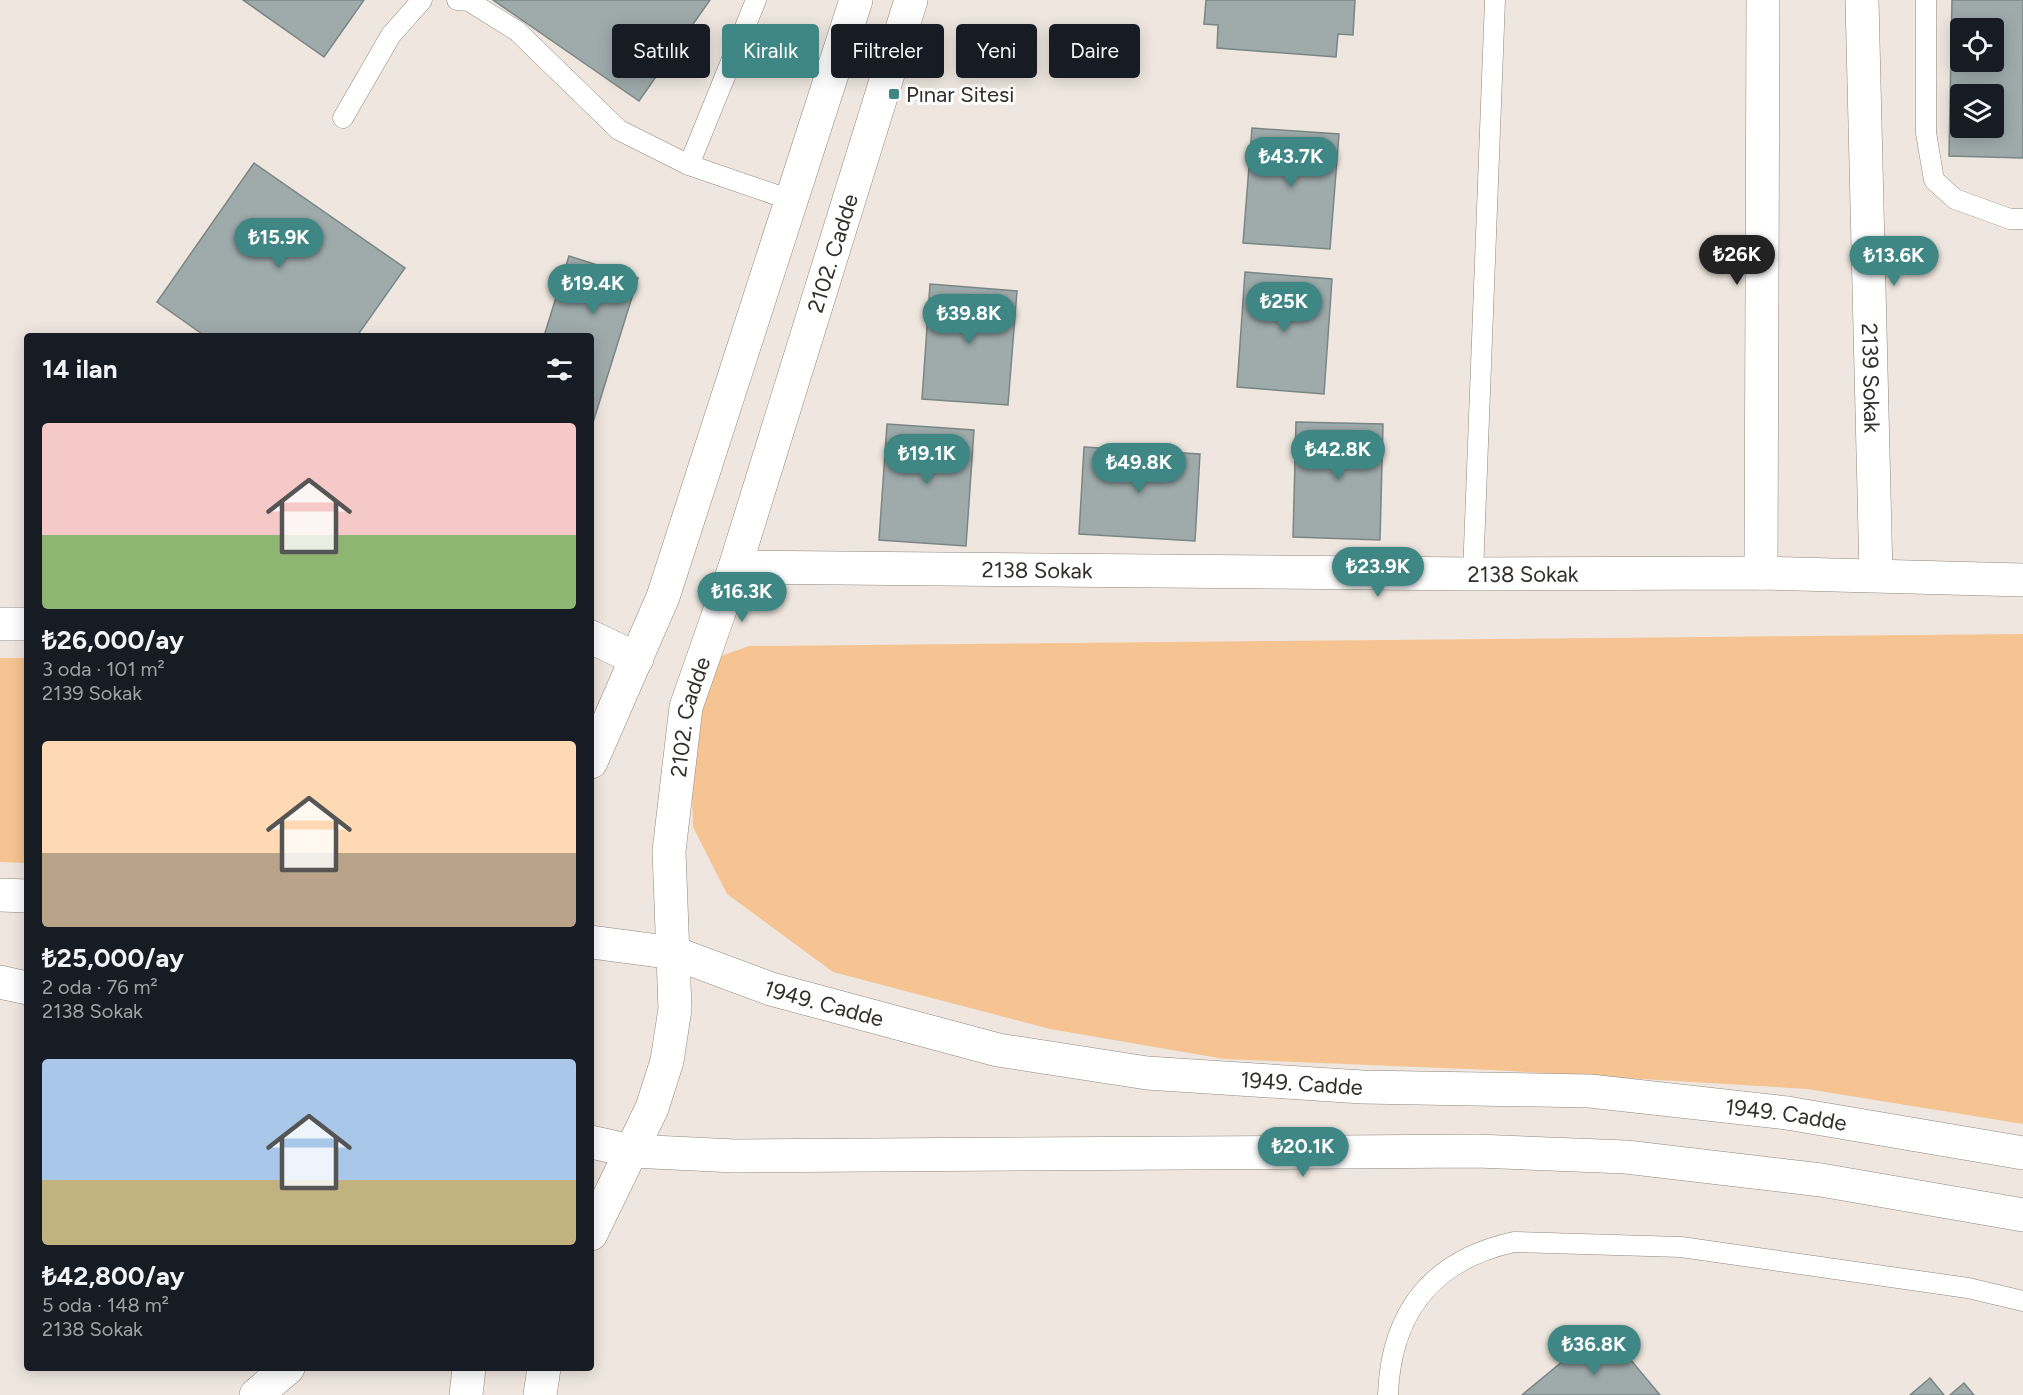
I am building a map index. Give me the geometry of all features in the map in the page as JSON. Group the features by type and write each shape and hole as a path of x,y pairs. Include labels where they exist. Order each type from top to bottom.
{"street":[{"path":"594,755 663,597 856,0"},
{"name":"2102. Cadde","path":"594,1228 652,1108 667,1061 675,1009 669,851 686,707 735,567 911,0"},
{"path":"1761,573 1763,0"},
{"name":"2139 Sokak","path":"1862,0 1876,575"},
{"name":"2138 Sokak","path":"735,567 1473,574 1761,573 2023,580"},
{"path":"0,624 24,624"},
{"path":"594,638 637,659"},
{"path":"0,895 24,896"},
{"name":"1949. Cadde","path":"594,942 674,953 771,989 998,1050 1147,1073 1362,1087 1590,1091 1787,1113 2023,1153"},
{"path":"0,982 24,987"},
{"path":"594,1143 631,1151 735,1156 1477,1151 1626,1157 1821,1180 2023,1215"},
{"path":"256,1395 284,1371"},
{"path":"466,1395 469,1371"},
{"path":"540,1395 544,1371"}],"lane":[{"path":"343,118 391,35 422,0"},
{"path":"457,0 469,1 517,31 619,130 689,165 791,200"},
{"path":"689,165 756,0"},
{"path":"1473,574 1496,0"},
{"path":"1926,0 1926,133 1934,180 1954,199 2010,219 2023,219"},
{"path":"1388,1395 1394,1347 1412,1306 1427,1287 1467,1257 1489,1248 1514,1242 1681,1247 1968,1288 2023,1301"}],"shaded area":[{"path":"2023,634 2023,1124 1807,1089 1492,1070 1224,1059 1050,1029 833,972 727,894 693,827 690,724 707,661 749,646"},
{"path":"0,658 24,658 24,863 0,862"}],"building":[{"path":"243,0 364,0 324,57"},
{"path":"493,0 710,0 693,24 612,24 612,78 655,78 639,101"},
{"path":"1206,0 1355,0 1353,35 1338,34 1336,57 1217,48 1218,25 1204,24"},
{"path":"1952,0 2023,0 2023,158 1949,156 1950,104 1950,138 2004,138 2004,84 1950,84 1951,72 2004,72 2004,18 1952,18"},
{"path":"1252,128 1339,134 1330,249 1243,243"},
{"path":"254,163 405,268 359,333 201,333 157,302"},
{"path":"569,256 638,278 594,419 594,333 545,333"},
{"path":"1245,272 1332,279 1324,394 1237,387"},
{"path":"930,284 1017,291 1008,405 922,399"},
{"path":"1296,422 1383,424 1380,540 1293,537"},
{"path":"887,424 974,430 966,546 879,540"},
{"path":"1084,447 1200,454 1195,541 1079,534"},
{"path":"1586,1342 1603,1362 1620,1347 1660,1395 1522,1395"},
{"path":"1930,1378 1944,1395 1910,1395"},
{"path":"1964,1383 1974,1395 1950,1395"}],"place":[{"name":"Pınar Sitesi","path":"894,94"}]}
